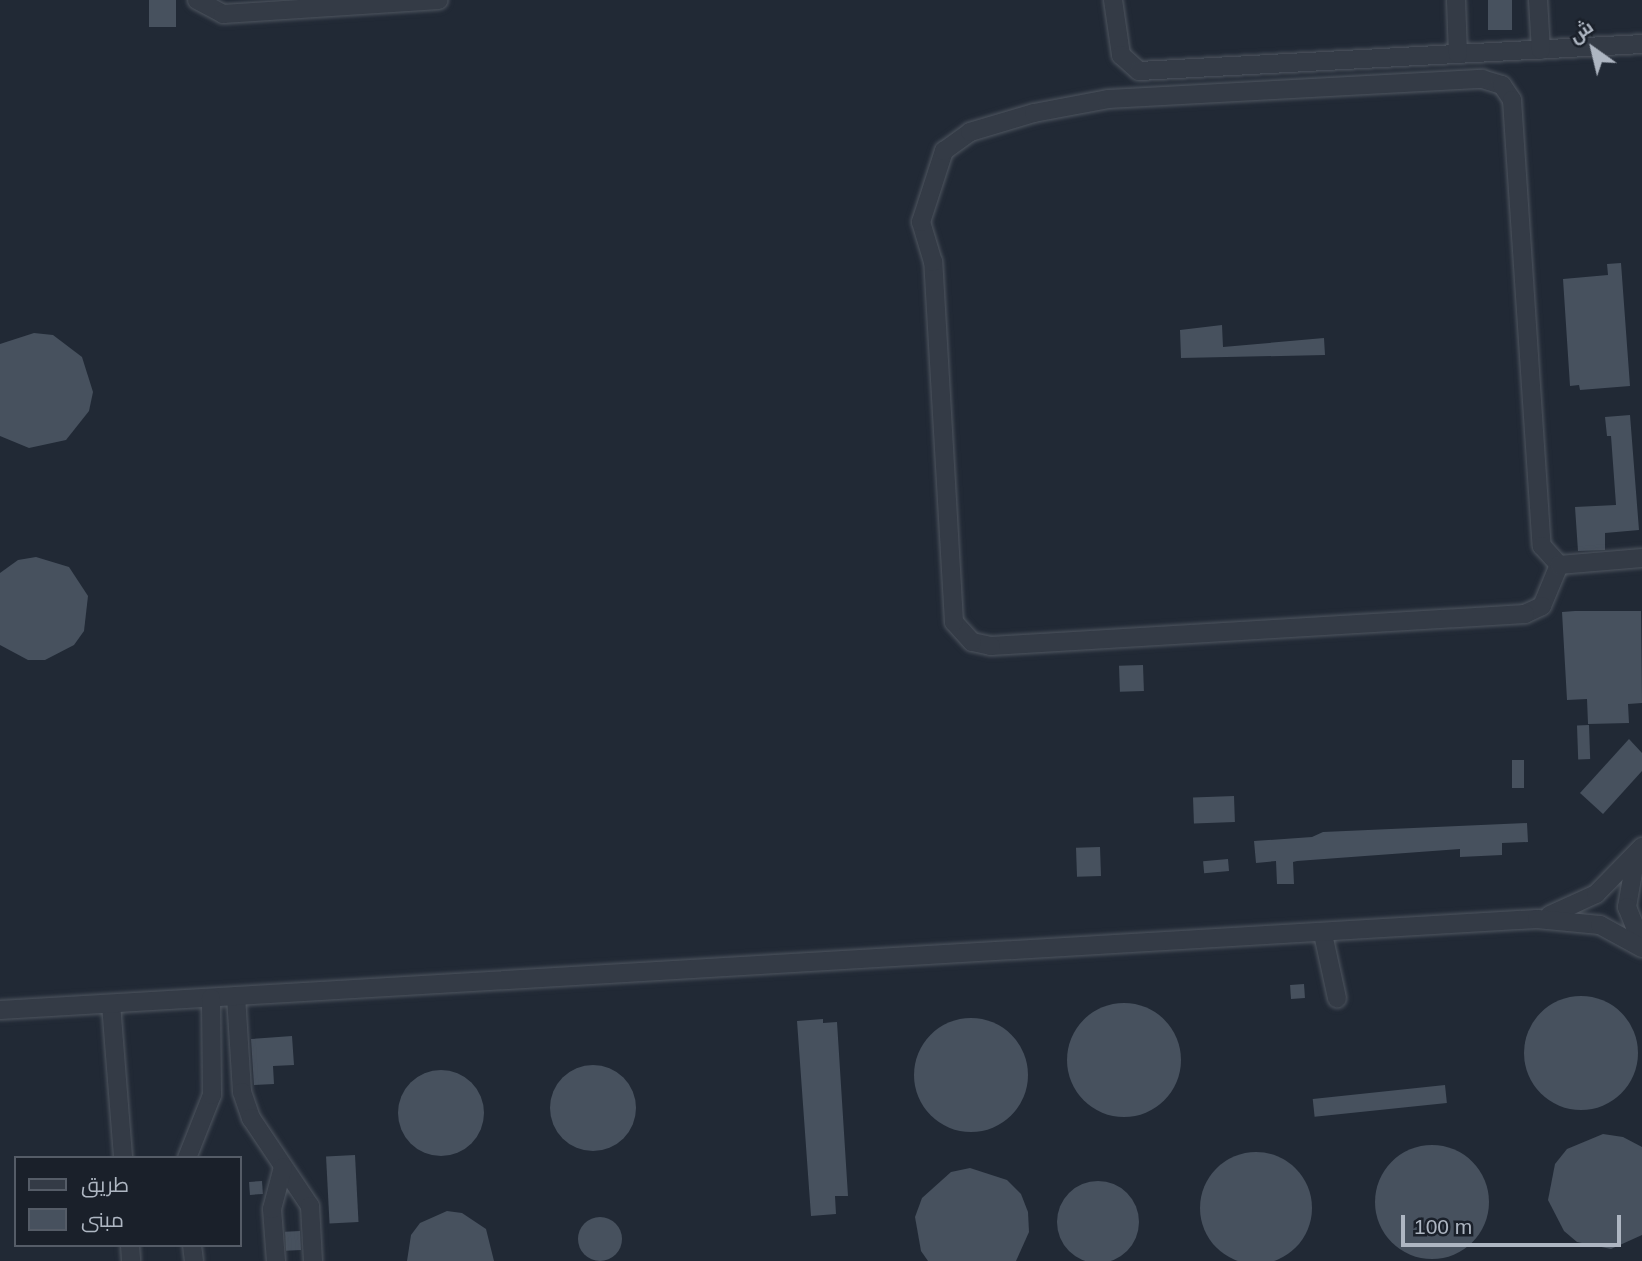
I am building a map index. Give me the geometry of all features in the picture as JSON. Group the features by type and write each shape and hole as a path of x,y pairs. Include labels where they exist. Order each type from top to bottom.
{"street":[{"path":"197,0 223,14 439,0"},
{"path":"1113,0 1121,55 1139,71 1642,44"},
{"path":"1456,0 1458,54"},
{"path":"1538,0 1541,50"},
{"path":"1482,79 1502,85 1512,100 1542,546 1559,565 1542,606 1525,614 991,646 972,642 954,622 933,262 921,222 944,151 970,132 1034,113 1108,99 1482,79"},
{"path":"1559,565 1642,558"},
{"path":"1537,919 1571,909 1596,894 1642,848"},
{"path":"1642,848 1632,867 1627,907 1642,946"},
{"path":"0,1010 1323,934 1537,919 1600,925 1642,946"},
{"path":"1323,934 1337,998"},
{"path":"236,996 242,1092 251,1118 310,1206 313,1261"},
{"path":"188,1156 212,1096 211,998"},
{"path":"111,1004 123,1156"},
{"path":"276,1261 272,1209 283,1167"}],"building":[{"path":"149,0 176,0 176,27 149,27"},
{"path":"1488,0 1512,0 1512,30 1488,30"},
{"path":"1621,263 1630,386 1580,390 1579,385 1570,386 1563,279 1608,275 1607,264"},
{"path":"1222,325 1223,347 1324,338 1325,355 1181,358 1180,330"},
{"path":"34,333 53,335 82,357 93,392 89,411 66,440 29,448 0,436 0,344"},
{"path":"1630,415 1639,530 1605,533 1605,550 1578,551 1575,507 1616,505 1611,436 1607,436 1605,417"},
{"path":"36,557 69,567 88,596 84,631 74,645 45,660 28,660 0,645 0,573 18,560"},
{"path":"1641,611 1642,703 1628,704 1629,723 1588,724 1587,699 1567,700 1562,612"},
{"path":"1143,665 1144,691 1120,692 1119,666"},
{"path":"1577,725 1589,725 1590,759 1578,759"},
{"path":"1629,739 1642,753 1642,771 1603,814 1580,793"},
{"path":"1512,760 1524,760 1524,788 1512,788"},
{"path":"1234,796 1235,822 1194,823 1193,797"},
{"path":"1527,823 1528,842 1502,843 1502,855 1460,857 1460,849 1297,861 1293,862 1294,884 1277,884 1276,861 1256,863 1254,841 1312,837 1323,832"},
{"path":"1100,847 1101,876 1077,877 1076,848"},
{"path":"1228,859 1229,871 1204,873 1203,861"},
{"path":"1304,984 1305,998 1291,999 1290,985"},
{"path":"1581,996 1603,1000 1621,1013 1634,1031 1638,1053 1634,1075 1621,1093 1603,1106 1581,1110 1559,1106 1541,1093 1528,1075 1524,1053 1528,1031 1541,1013 1559,1000"},
{"path":"1124,1003 1146,1007 1164,1020 1177,1038 1181,1060 1177,1082 1164,1100 1146,1113 1124,1117 1102,1113 1084,1100 1071,1082 1067,1060 1071,1038 1084,1020 1102,1007"},
{"path":"971,1018 993,1022 1011,1035 1024,1053 1028,1075 1024,1097 1011,1115 993,1128 971,1132 949,1128 931,1115 918,1097 914,1075 918,1053 931,1035 949,1022"},
{"path":"823,1019 823,1023 837,1022 848,1196 835,1196 836,1214 811,1216 797,1021"},
{"path":"292,1036 294,1065 273,1066 274,1084 254,1085 251,1039"},
{"path":"593,1065 610,1068 624,1077 633,1091 636,1108 633,1125 624,1139 610,1148 593,1151 576,1148 562,1139 553,1125 550,1108 553,1091 562,1077 576,1068"},
{"path":"441,1070 458,1073 472,1082 481,1096 484,1113 481,1130 472,1144 458,1153 441,1156 424,1153 410,1144 401,1130 398,1113 401,1096 410,1082 424,1073"},
{"path":"1445,1085 1447,1103 1315,1117 1313,1099"},
{"path":"1603,1134 1623,1137 1642,1147 1642,1235 1611,1249 1577,1242 1564,1231 1548,1200 1555,1164 1567,1149"},
{"path":"1432,1145 1454,1149 1472,1162 1485,1180 1489,1202 1485,1224 1472,1242 1454,1255 1432,1259 1410,1255 1392,1242 1379,1224 1375,1202 1379,1180 1392,1162 1410,1149"},
{"path":"1245,1153 1267,1153 1287,1161 1303,1177 1311,1197 1311,1219 1303,1239 1287,1255 1271,1262 1241,1262 1225,1255 1209,1239 1201,1219 1201,1197 1209,1177 1225,1161"},
{"path":"355,1155 359,1222 330,1223 326,1157"},
{"path":"970,1168 1007,1180 1021,1194 1028,1212 1029,1232 1016,1261 928,1261 921,1251 915,1217 922,1198 951,1172"},
{"path":"262,1181 263,1194 250,1195 249,1182"},
{"path":"1098,1181 1114,1184 1132,1199 1138,1214 1136,1238 1127,1251 1114,1260 1082,1260 1069,1251 1060,1238 1057,1222 1060,1206 1069,1193 1082,1184"},
{"path":"447,1211 462,1213 486,1229 494,1261 407,1261 411,1235 420,1223"},
{"path":"600,1217 615,1224 622,1239 615,1254 600,1261 585,1254 578,1239 585,1224"},
{"path":"300,1231 301,1250 286,1251 285,1232"}]}
